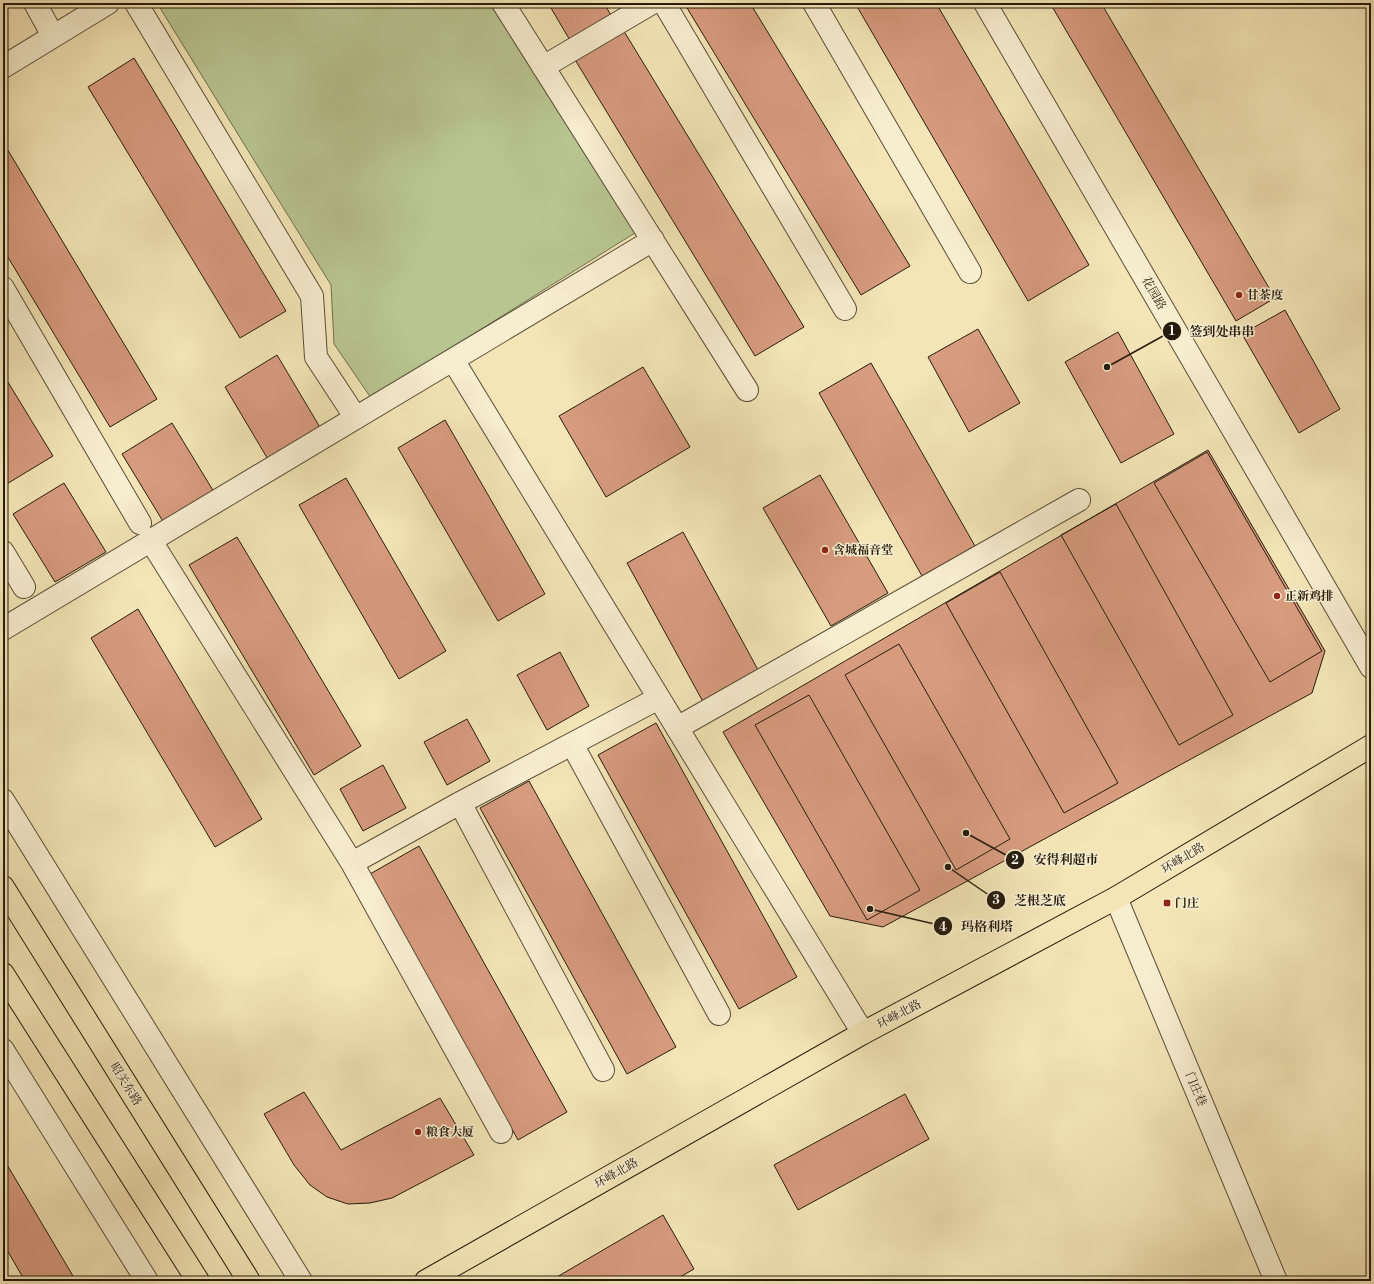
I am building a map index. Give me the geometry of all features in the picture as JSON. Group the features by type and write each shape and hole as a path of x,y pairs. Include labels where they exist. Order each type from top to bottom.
{"main road":[{"name":"环峰北路","path":"426,1281 863,1033 1116,898 1371,746"},
{"name":"昭关东路","path":"3,887 249,1281"},
{"path":"3,974 198,1281"}],"street":[{"path":"35,3 53,36"},
{"path":"3,66 108,3"},
{"path":"136,3 312,296 316,357 356,418"},
{"path":"503,3 748,390"},
{"path":"543,67 652,3"},
{"path":"664,3 845,308"},
{"path":"814,3 970,272"},
{"name":"花园路","path":"986,3 1371,667"},
{"path":"3,629 146,532 356,418 653,240"},
{"path":"3,288 146,532 352,864 501,1132"},
{"path":"453,360 863,1033"},
{"path":"677,728 1079,500"},
{"path":"3,552 24,587"},
{"path":"352,864 460,802 659,698"},
{"path":"572,744 719,1014"},
{"path":"3,800 301,1281"},
{"path":"460,802 603,1070"},
{"name":"门庄巷","path":"1116,898 1276,1281"},
{"path":"3,1050 147,1281"}],"green space":[{"path":"157,3 491,3 638,231 371,398 334,344 331,285"}],"building":[{"path":"548,3 604,3 612,17 571,42"},
{"path":"684,3 750,3 910,266 861,295"},
{"path":"855,3 936,3 1089,265 1028,301"},
{"path":"1050,3 1101,3 1275,298 1236,321"},
{"path":"622,28 804,327 755,356 574,58"},
{"path":"134,58 286,311 240,338 88,87"},
{"path":"3,142 157,399 110,427 3,249"},
{"path":"1285,310 1340,409 1299,433 1242,334"},
{"path":"978,329 1020,403 969,432 928,357"},
{"path":"1118,332 1174,434 1121,463 1065,362"},
{"path":"277,355 321,429 269,461 225,387"},
{"path":"871,363 975,546 922,576 819,393"},
{"path":"643,367 690,447 606,497 559,416"},
{"path":"3,374 53,456 5,485 3,481"},
{"path":"445,420 545,594 498,621 398,448"},
{"path":"172,423 214,492 164,523 122,454"},
{"path":"1208,450 1325,651 1312,693 883,927 830,916 723,732"},
{"path":"1207,452 1322,651 1270,682 1154,483"},
{"name":"含城福音堂","path":"820,475 888,593 831,626 763,508"},
{"path":"346,478 446,651 399,679 299,505"},
{"path":"64,483 106,552 55,582 13,514"},
{"path":"1116,504 1233,715 1179,745 1061,535"},
{"path":"683,532 763,679 707,709 627,563"},
{"path":"237,537 361,746 314,775 189,565"},
{"path":"1000,572 1118,783 1064,813 946,603"},
{"path":"138,609 262,819 215,847 91,638"},
{"path":"899,644 1010,839 956,870 845,675"},
{"path":"560,652 589,706 547,730 517,675"},
{"path":"809,695 920,890 867,920 755,725"},
{"path":"467,719 490,761 447,785 424,742"},
{"path":"656,723 797,977 739,1009 598,755"},
{"path":"383,765 406,808 363,831 340,789"},
{"path":"529,781 676,1047 627,1074 480,808"},
{"path":"419,846 567,1112 518,1140 370,874"},
{"name":"粮食大厦","path":"304,1092 341,1150 440,1098 474,1155 392,1198 370,1203 348,1204 327,1197 310,1185 294,1165 264,1114"},
{"path":"905,1094 929,1139 798,1210 774,1165"},
{"path":"3,1158 76,1281 25,1281 3,1243"},
{"path":"663,1215 694,1269 673,1281 550,1281"}],"place":[{"name":"甘茶度","path":"1239,295"},
{"name":"签到处串串","path":"1107,367"},
{"name":"含城福音堂","path":"825,550"},
{"name":"正新鸡排","path":"1277,596"},
{"name":"安得利超市","path":"966,833"},
{"name":"芝根芝底","path":"948,867"},
{"name":"门庄","path":"1167,903"},
{"name":"玛格利塔","path":"870,909"},
{"name":"粮食大厦","path":"418,1132"}]}
